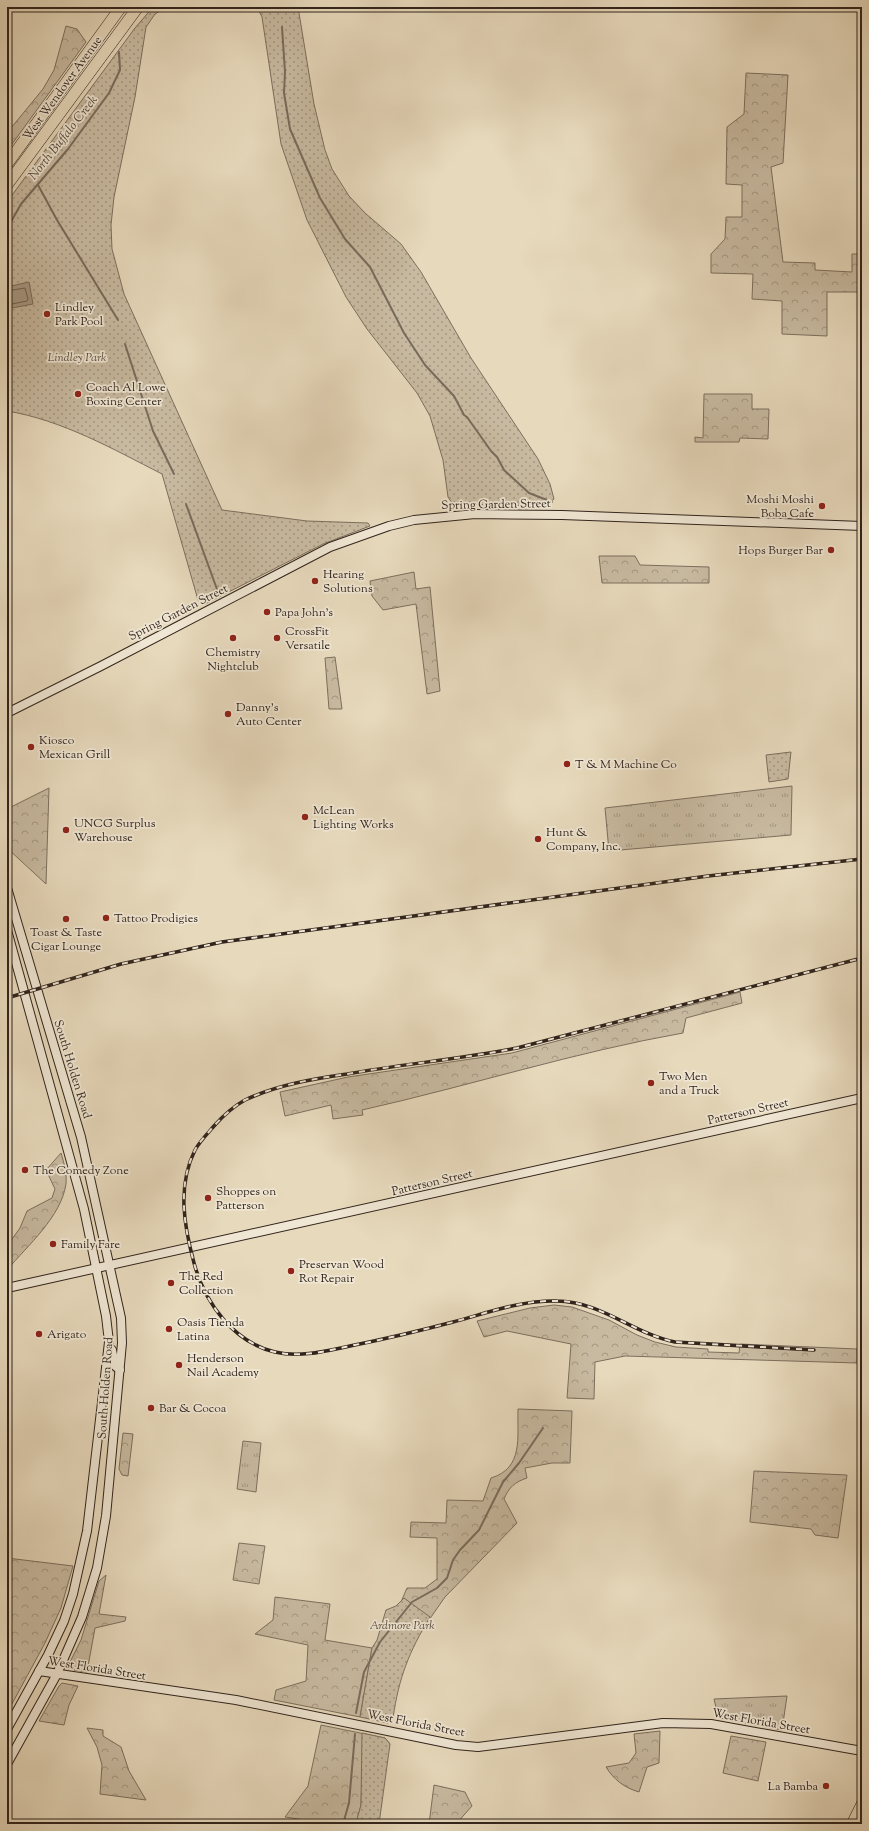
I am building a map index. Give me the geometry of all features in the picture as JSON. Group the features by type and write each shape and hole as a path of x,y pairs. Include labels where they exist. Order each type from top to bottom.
{"highway":[{"name":"West Wendover Avenue","path":"7,164 121,7"},
{"name":"West Wendover Avenue","path":"7,185 138,7"}],"main road":[{"name":"Spring Garden Street","path":"7,713 330,547 389,526 414,520 475,514 562,515 862,526"},
{"name":"South Holden Road","path":"7,888 76,1117 121,1323 122,1343 106,1516 101,1551 82,1616 57,1674 7,1764"},
{"name":"South Holden Road","path":"7,930 70,1154 106,1316 109,1342 95,1478 84,1552 68,1612 39,1671 7,1729"},
{"name":"Patterson Street","path":"7,1288 862,1098"},
{"path":"109,1342 115,1366 120,1370"},
{"name":"West Florida Street","path":"39,1671 236,1700 464,1746 478,1747 663,1723 711,1724 862,1750"},
{"path":"851,1824 862,1802"}],"green space":[{"name":"Lindley Park","path":"153,7 166,7 155,14 146,27 135,97 114,197 111,225 112,249 124,294 222,510 307,521 368,523 370,526 323,544 205,604 198,600 162,474 87,436 48,421 7,411 7,202 135,28"},
{"path":"254,7 298,7 314,104 325,150 332,169 349,196 365,213 401,244 421,272 471,358 538,459 550,484 554,499 545,506 457,504 452,503 448,497 443,460 430,416 417,393 367,329 346,297 307,220 281,144 262,17 259,11"},
{"path":"66,26 77,29 86,42 7,151 7,133 43,89 54,70"},
{"path":"746,73 788,75 783,163 771,167 783,262 815,263 815,270 852,272 852,254 862,254 862,292 827,292 827,336 782,334 782,301 752,299 753,274 711,273 711,254 725,239 726,217 742,217 742,185 726,184 727,127 744,114"},
{"path":"704,394 752,394 752,409 769,409 768,439 740,438 739,442 695,442 695,437 703,438"},
{"path":"599,556 635,556 640,565 709,567 709,583 602,583"},
{"path":"414,572 416,589 430,587 440,691 427,694 416,604 383,610 372,596 370,581"},
{"path":"335,657 342,709 329,709 325,658"},
{"path":"791,752 788,779 769,782 766,755"},
{"path":"792,786 791,835 609,851 605,808"},
{"path":"49,788 46,884 7,848 7,809"},
{"path":"740,992 742,1003 686,1018 683,1033 562,1059 362,1110 363,1115 333,1119 331,1105 285,1116 280,1092 348,1077 512,1053"},
{"path":"61,1153 66,1172 66,1184 58,1208 42,1230 7,1270 7,1246 20,1228 27,1211 52,1198 55,1189 46,1170"},
{"path":"554,1305 572,1307 609,1320 637,1335 655,1342 676,1347 708,1349 708,1352 739,1353 740,1344 857,1349 857,1363 625,1356 595,1362 594,1399 567,1398 571,1344 507,1331 484,1337 477,1321 530,1308"},
{"path":"518,1409 572,1411 570,1463 552,1463 525,1468 527,1478 519,1481 513,1486 508,1491 504,1499 517,1523 445,1597 422,1630 401,1602 407,1588 425,1588 437,1579 437,1538 410,1537 411,1522 446,1523 447,1500 483,1501 491,1478 502,1473 509,1467 514,1459 518,1440"},
{"path":"123,1433 133,1434 128,1476 122,1475 119,1469"},
{"path":"243,1441 261,1443 256,1492 237,1489"},
{"path":"754,1471 847,1475 838,1538 815,1535 811,1529 750,1522"},
{"path":"239,1543 265,1546 259,1584 233,1580"},
{"path":"7,1558 73,1566 61,1608 45,1643 7,1713"},
{"path":"106,1575 99,1614 126,1617 125,1621 95,1628 87,1672 74,1670 70,1665 70,1662 81,1640 99,1581"},
{"path":"275,1597 330,1604 325,1640 372,1648 360,1717 274,1700 276,1690 306,1681 308,1645 255,1634 273,1620"},
{"name":"Ardmore Park","path":"404,1598 430,1617 416,1642 406,1665 398,1690 393,1718 388,1723 360,1717 372,1648 377,1640 386,1610 396,1606"},
{"path":"62,1683 78,1686 69,1705 64,1725 39,1721 59,1686"},
{"path":"787,1696 782,1730 720,1718 718,1716 714,1699"},
{"path":"321,1725 385,1738 390,1744 362,1776 361,1805 356,1823 358,1824 305,1824 305,1820 285,1817 308,1786"},
{"path":"87,1728 103,1730 103,1736 121,1747 129,1771 146,1800 100,1794 102,1765 97,1747"},
{"path":"660,1731 659,1763 647,1767 639,1792 616,1780 606,1767 629,1763 636,1753 634,1734"},
{"path":"362,1733 385,1738 390,1744 379,1824 356,1823 361,1805"},
{"path":"731,1736 766,1742 758,1781 723,1773"},
{"path":"434,1785 465,1792 472,1806 456,1824 429,1824"}],"water":[{"path":"29,282 33,304 7,309 7,287"}],"waterway":[{"path":"282,27 285,72 284,93 290,129 320,198 345,239 370,267 404,333 425,365 454,396 464,415 497,457 504,470 529,493 552,502"},
{"name":"North Buffalo Creek","path":"7,229 21,204 68,149 109,93 120,70 119,52"},
{"path":"38,185 57,220 118,320"},
{"path":"125,344 153,431 174,474"},
{"path":"186,504 218,592"},
{"path":"356,1713 364,1672 380,1642 412,1602 437,1588 447,1578 453,1560 460,1550 479,1530 503,1482 519,1463 543,1428"},
{"path":"343,1824 349,1803 355,1734"}],"railway":[{"path":"7,998 121,964 222,942 708,876 862,859"},
{"path":"814,1350 675,1342 645,1332 588,1306 573,1302 544,1301 517,1305 415,1332 322,1352 303,1354 284,1354 275,1352 246,1340 234,1330 213,1306 205,1292 194,1263 187,1235 184,1192 189,1164 195,1150 202,1140 228,1112 241,1102 270,1090 321,1078 517,1048 862,958"}],"place":[{"name":"Lindley Park Pool","path":"47,314"},
{"name":"Coach Al Lowe Boxing Center","path":"78,394"},
{"name":"Moshi Moshi Boba Cafe","path":"822,506"},
{"name":"Hops Burger Bar","path":"831,550"},
{"name":"Hearing Solutions","path":"315,581"},
{"name":"Papa John's","path":"267,612"},
{"name":"Chemistry Nightclub","path":"233,638"},
{"name":"CrossFit Versatile","path":"277,638"},
{"name":"Danny's Auto Center","path":"228,714"},
{"name":"Kiosco Mexican Grill","path":"31,747"},
{"name":"T & M Machine Co","path":"567,764"},
{"name":"McLean Lighting Works","path":"305,817"},
{"name":"UNCG Surplus Warehouse","path":"66,830"},
{"name":"Hunt & Company, Inc.","path":"538,839"},
{"name":"Tattoo Prodigies","path":"106,918"},
{"name":"Toast & Taste Cigar Lounge","path":"66,919"},
{"name":"Two Men and a Truck","path":"651,1083"},
{"name":"The Comedy Zone","path":"25,1170"},
{"name":"Shoppes on Patterson","path":"208,1198"},
{"name":"Family Fare","path":"53,1244"},
{"name":"Preservan Wood Rot Repair","path":"291,1271"},
{"name":"The Red Collection","path":"171,1283"},
{"name":"Oasis Tienda Latina","path":"169,1329"},
{"name":"Arigato","path":"39,1334"},
{"name":"Henderson Nail Academy","path":"179,1365"},
{"name":"Bar & Cocoa","path":"151,1408"},
{"name":"La Bamba","path":"826,1786"}]}
